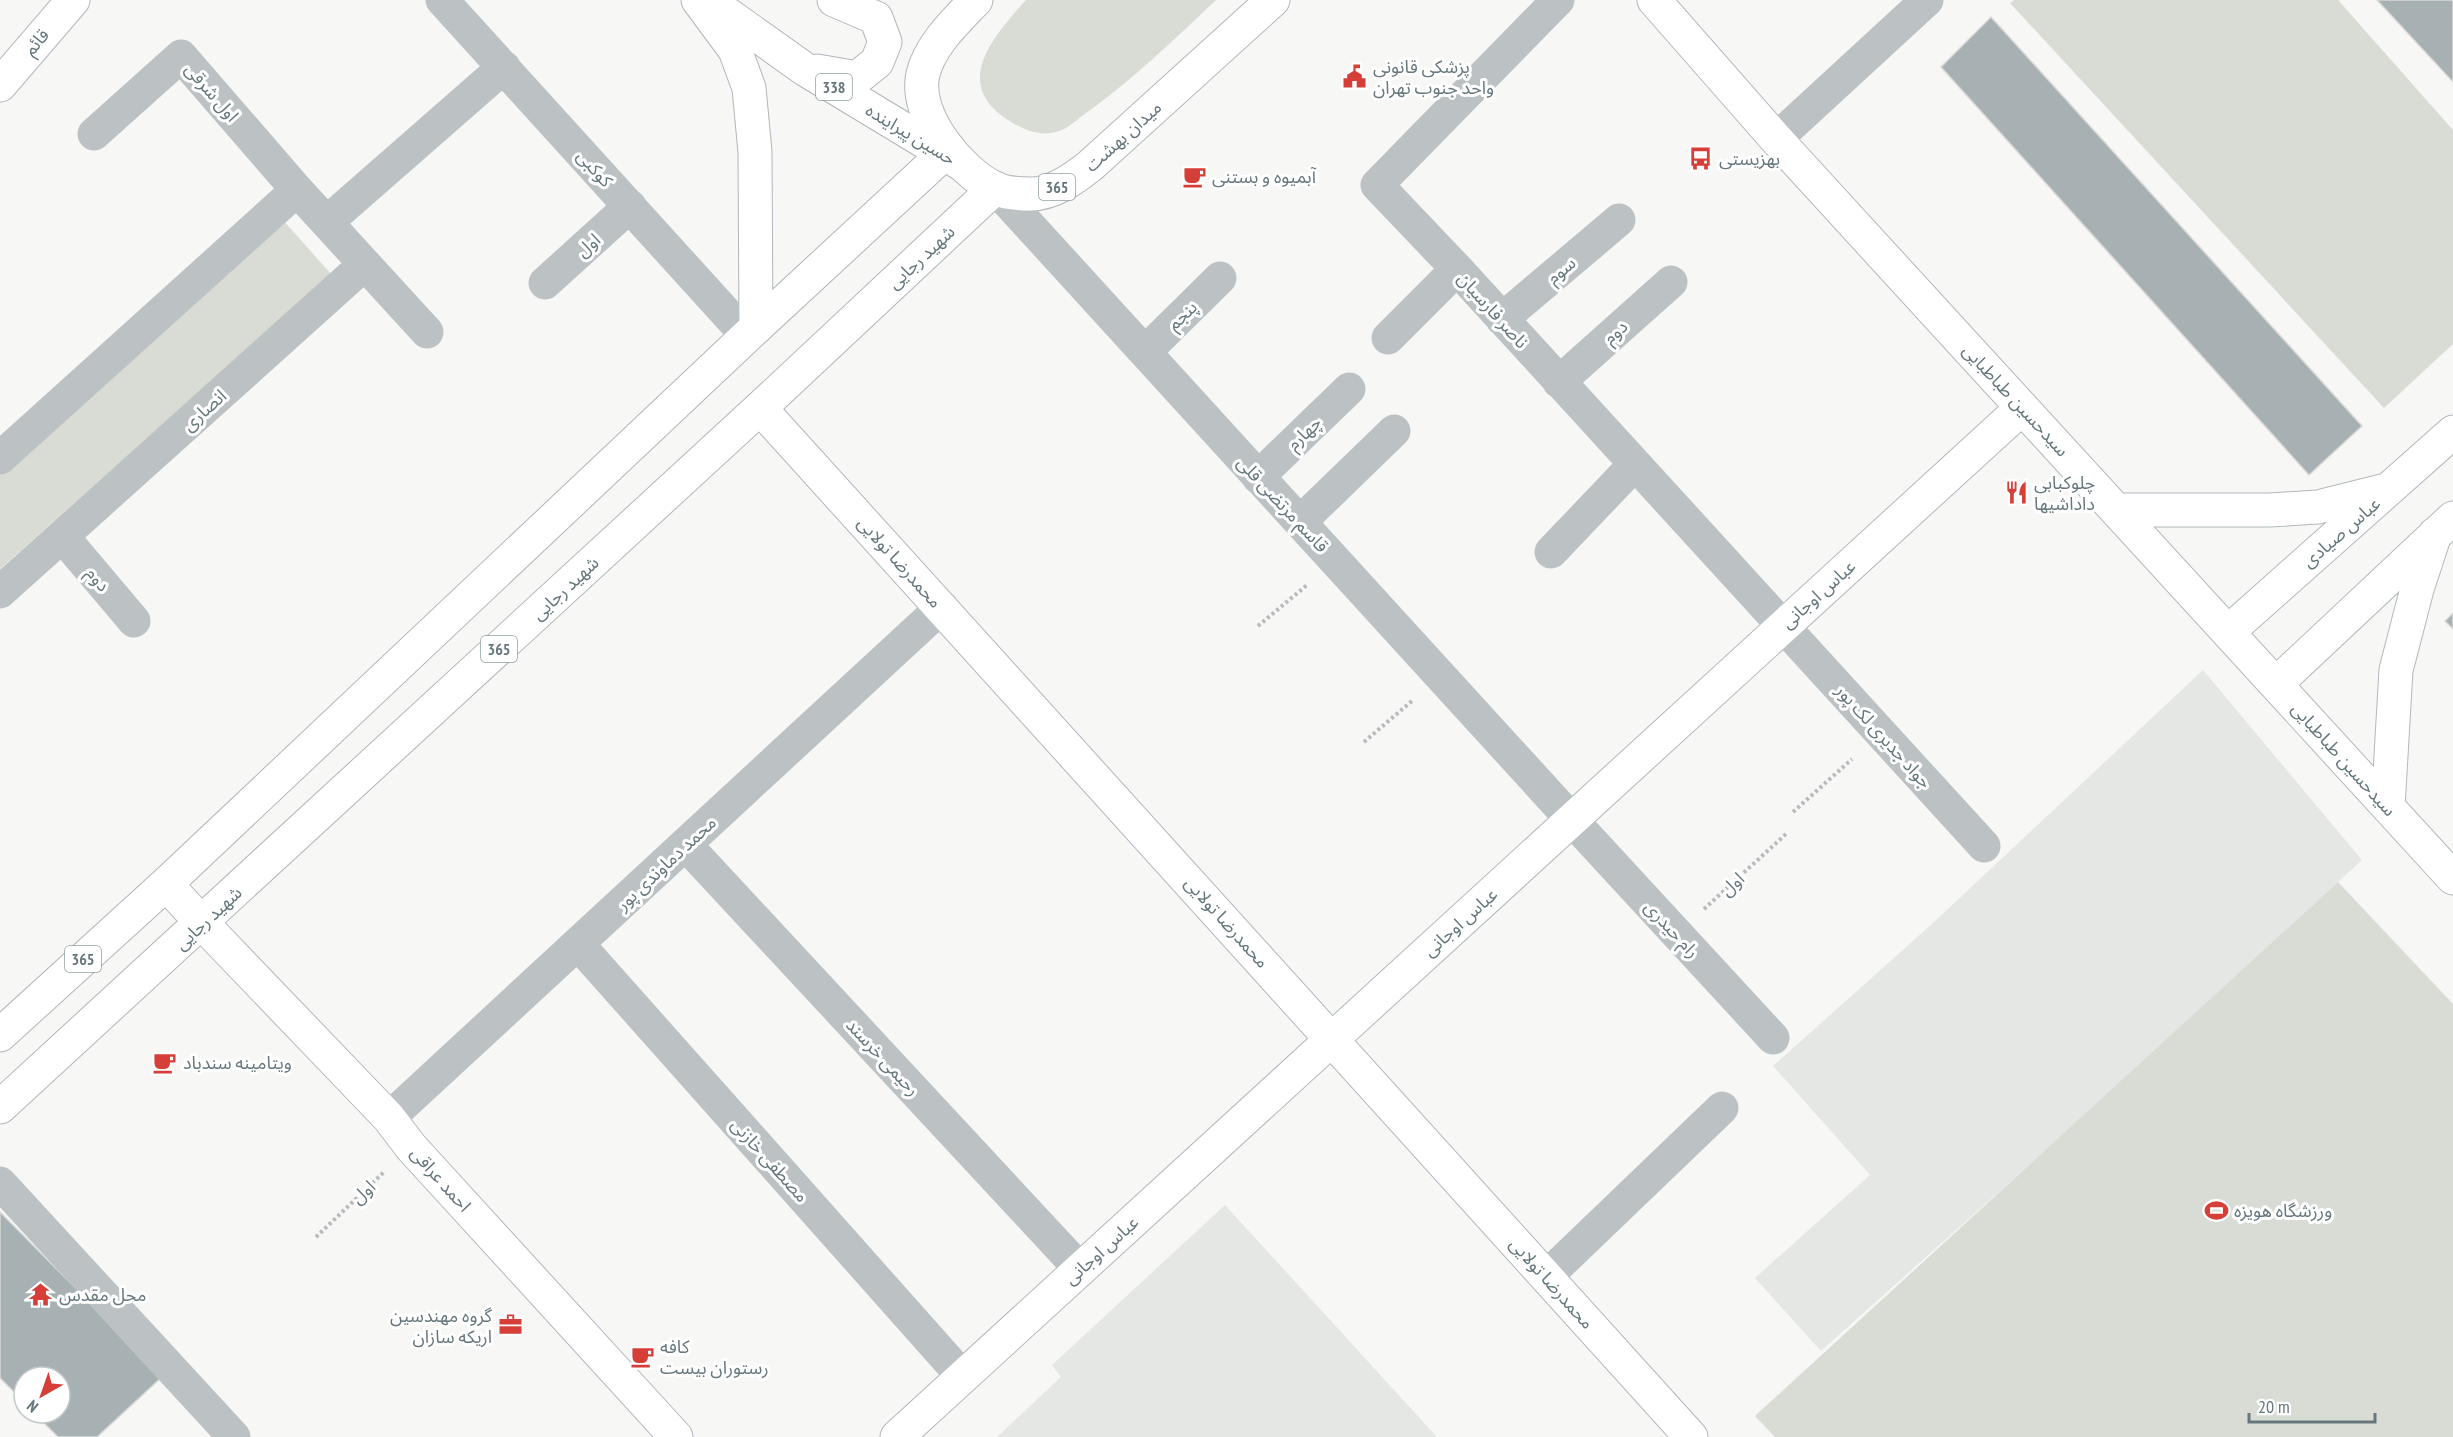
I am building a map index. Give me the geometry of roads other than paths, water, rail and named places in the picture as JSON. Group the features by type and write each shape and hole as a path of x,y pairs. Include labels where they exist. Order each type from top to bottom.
{"main road":[{"path":"698,0 735,50 749,88 755,152 752,332"},
{"name":"حسین پیراینده","path":"708,0 806,70 953,157"},
{"path":"806,70 857,78 877,62 885,42 876,18 834,0"},
{"name":"میدان بهشت","path":"976,0 934,49 923,76 924,105 953,157 995,188 1032,194 1053,189 1074,179 1274,3"},
{"path":"1631,0 1662,9"},
{"name":"قائم","path":"0,85 69,1"},
{"name":"سیدحسین طباطبایی","path":"1662,9 1776,139 2453,878"},
{"name":"365","path":"0,1035 166,884 752,332 953,157"},
{"name":"شهید رجایی","path":"0,1107 760,408 995,188"},
{"name":"محمدرضا تولایی","path":"760,408 1691,1437"},
{"name":"عباس اوجانی","path":"897,1437 2022,408"},
{"name":"عباس صیادی","path":"2228,632 2453,432"},
{"path":"2116,510 2270,510 2318,507 2391,489"},
{"path":"2276,684 2444,526"},
{"path":"2388,807 2396,670 2416,589 2444,526"},
{"name":"احمد عراقی","path":"166,884 389,1118 411,1147 676,1437"}],"street":[{"name":"کوکبی","path":"442,0 630,206 752,332"},
{"name":"ناصر فارسیان","path":"1558,0 1377,185 1457,269 1783,626"},
{"path":"1776,139 1927,0"},
{"name":"اول شرقی","path":"94,134 181,56 297,190"},
{"path":"327,222 504,67"},
{"name":"قاسم مرتضی قلی","path":"995,188 1572,820"},
{"path":"0,458 297,190 427,332"},
{"name":"اول","path":"545,283 630,206"},
{"name":"سوم","path":"1502,320 1619,220"},
{"name":"انصاری","path":"0,592 365,264"},
{"path":"1388,338 1457,269"},
{"name":"پنجم","path":"1145,352 1220,278"},
{"name":"دوم","path":"1559,382 1671,282"},
{"name":"چهارم","path":"1258,477 1349,389"},
{"path":"1300,522 1394,431"},
{"path":"1551,552 1635,464"},
{"name":"دوم","path":"63,537 134,621"},
{"name":"محمد دماوندی پور","path":"389,1118 942,608"},
{"name":"جواد جدیری لک پور","path":"1783,626 1984,846"},
{"name":"رام حیدری","path":"1572,820 1773,1038"},
{"name":"رحیمی خرسند","path":"686,844 1080,1269"},
{"name":"مصطفی خازنی","path":"578,944 963,1377"},
{"path":"1547,1276 1722,1108"},
{"path":"0,1183 234,1437"}],"place":[{"name":"پزشکی قانونی واحد جنوب تهران","path":"1355,76"},
{"name":"بهزیستی","path":"1701,158"},
{"name":"آبمیوه و بستنی","path":"1194,176"},
{"name":"چلوکبابی داداشیها","path":"2016,492"},
{"name":"ویتامینه سندباد","path":"165,1062"},
{"name":"ورزشگاه هویزه","path":"2216,1210"},
{"name":"محل مقدس","path":"41,1294"},
{"name":"گروه مهندسین اریکه سازان","path":"510,1325"},
{"name":"کافه رستوران بیست","path":"642,1356"}]}
